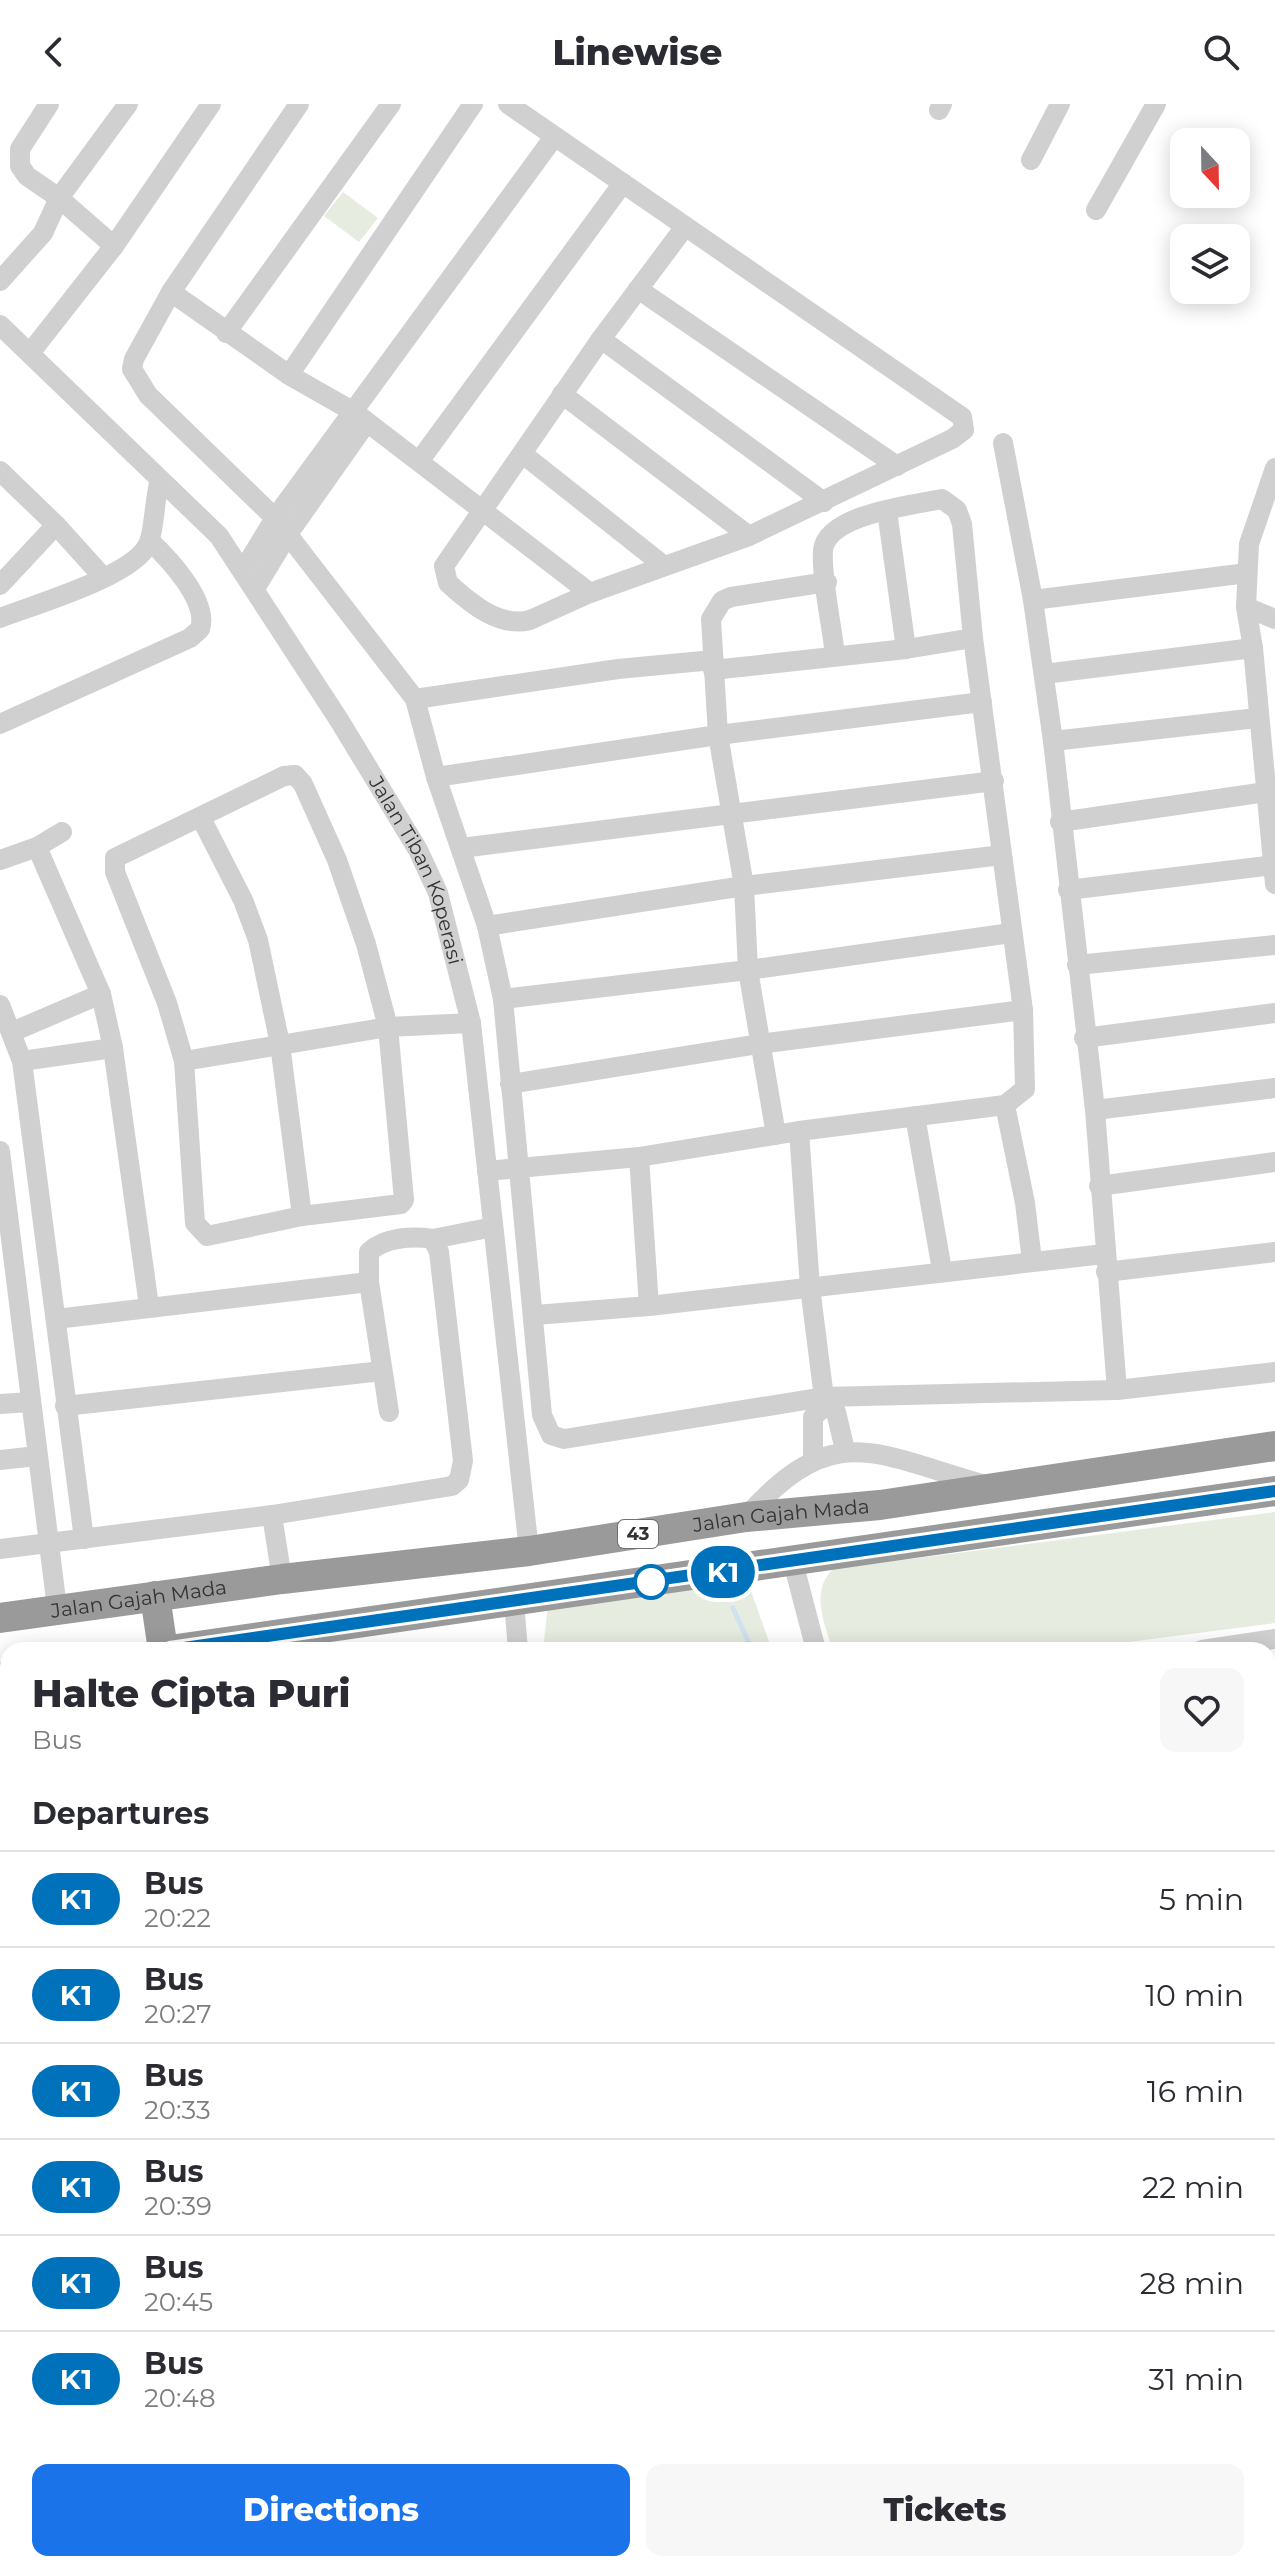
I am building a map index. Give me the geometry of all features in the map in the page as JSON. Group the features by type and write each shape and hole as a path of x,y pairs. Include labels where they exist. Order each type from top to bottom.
{"highway":[{"name":"Jalan Gajah Mada","path":"0,1618 282,1579 529,1551 746,1517 880,1505 1275,1446"},
{"name":"Jalan Gajah Mada","path":"227,1642 1275,1491"},
{"path":"880,1505 887,1546"},
{"path":"155,1596 162,1642"}],"street":[{"path":"49,104 20,149 18,158 27,176 59,198 114,246"},
{"path":"0,281 43,233 59,198 128,104"},
{"path":"30,353 114,246 211,104"},
{"path":"299,104 171,292 134,359 136,380 281,526 415,699 436,777 487,926 503,999 545,1427 555,1438 824,1401 1117,1390 1275,1372"},
{"path":"226,333 391,104"},
{"path":"289,375 473,104"},
{"path":"508,104 962,417 964,430 959,436 749,536 663,565 520,623 496,618 455,589 445,578 444,566 524,455 601,339 684,228"},
{"path":"1031,160 1060,104"},
{"path":"1096,210 1156,104"},
{"path":"244,569 281,526 360,417 554,137"},
{"path":"420,460 623,183"},
{"path":"638,289 897,466"},
{"path":"171,292 226,333 360,417 420,460 482,513 590,593"},
{"name":"Jalan Tiban Koperasi","path":"0,325 210,525 244,569 418,850 438,893 471,1023 529,1551"},
{"path":"601,339 824,502"},
{"path":"562,394 749,536"},
{"path":"1003,443 1033,600 1053,741 1084,1038 1095,1110 1117,1390"},
{"path":"524,455 663,565"},
{"path":"1275,468 1265,522 1247,573 1246,607 1266,694 1257,718 1268,783 1275,881"},
{"path":"0,471 56,525 103,577"},
{"path":"0,618 103,577 142,554 150,541 152,507 160,480"},
{"path":"487,1171 639,1157 799,1131 1005,1105 1020,1096 1028,1079 1023,1010 973,638 962,524 957,510 942,499 841,524 832,532 823,550 835,655"},
{"path":"887,511 906,649"},
{"path":"0,585 56,525"},
{"path":"256,587 281,526"},
{"path":"0,724 190,638 200,629 200,613 181,573 150,541"},
{"path":"1033,600 1247,573"},
{"path":"776,1135 748,970 744,886 728,813 718,735 711,619 722,601 827,582"},
{"path":"1246,607 1275,619"},
{"path":"415,699 618,669 713,665 906,649 973,638"},
{"path":"1044,674 1253,648"},
{"path":"436,777 718,735 982,702"},
{"path":"1053,741 1257,718"},
{"path":"284,776 298,777 337,860 366,944 388,1027 404,1200 401,1204 302,1216 217,1237 201,1231 195,1223 184,1061 167,1003 114,863 122,852 201,818 284,776"},
{"path":"461,848 994,781"},
{"path":"1060,822 1268,783"},
{"path":"201,818 253,923 280,1044 302,1216"},
{"path":"0,860 37,847 62,832"},
{"path":"37,847 101,994 113,1048 149,1306"},
{"path":"487,926 744,886 1002,855"},
{"path":"1068,890 1274,865"},
{"path":"503,999 748,970 1011,933"},
{"path":"1077,965 1275,945"},
{"path":"12,1032 101,994"},
{"path":"0,1005 22,1061 84,1539"},
{"path":"510,1084 759,1044 1023,1010"},
{"path":"1084,1038 1275,1013"},
{"path":"184,1061 388,1027 471,1023"},
{"path":"22,1061 113,1048"},
{"path":"1095,1110 1275,1088"},
{"path":"1005,1105 1025,1203 1032,1261"},
{"path":"915,1116 942,1270"},
{"path":"799,1131 810,1287 824,1401 836,1412 845,1450"},
{"path":"0,1151 8,1294 31,1402 57,1608"},
{"path":"639,1157 649,1306"},
{"path":"1099,1186 1275,1162"},
{"path":"389,1412 369,1282 369,1252 401,1239 433,1239 493,1227"},
{"path":"0,1549 441,1490 459,1480 463,1461 439,1252 433,1239"},
{"path":"535,1315 649,1306 1032,1261 1105,1263 1275,1252"},
{"path":"56,1319 369,1282"},
{"path":"65,1406 382,1371"},
{"path":"813,1459 813,1417 824,1401"},
{"path":"0,1404 31,1402"},
{"path":"746,1517 775,1484 813,1459 845,1450 873,1454 996,1488"},
{"path":"0,1460 37,1456"},
{"path":"272,1515 282,1579"},
{"path":"793,1562 814,1642"},
{"path":"514,1602 517,1642"}],"shaded area":[{"path":"343,192 378,218 359,242 324,216"},
{"path":"1275,1512 1275,1623 1128,1642 830,1642 821,1597 822,1587 833,1569"},
{"path":"747,1580 769,1642 544,1642 548,1604"}],"waterway":[{"path":"733,1608 748,1642"}],"bus line":[{"name":"K1","path":"221,1642 1275,1491"}]}
